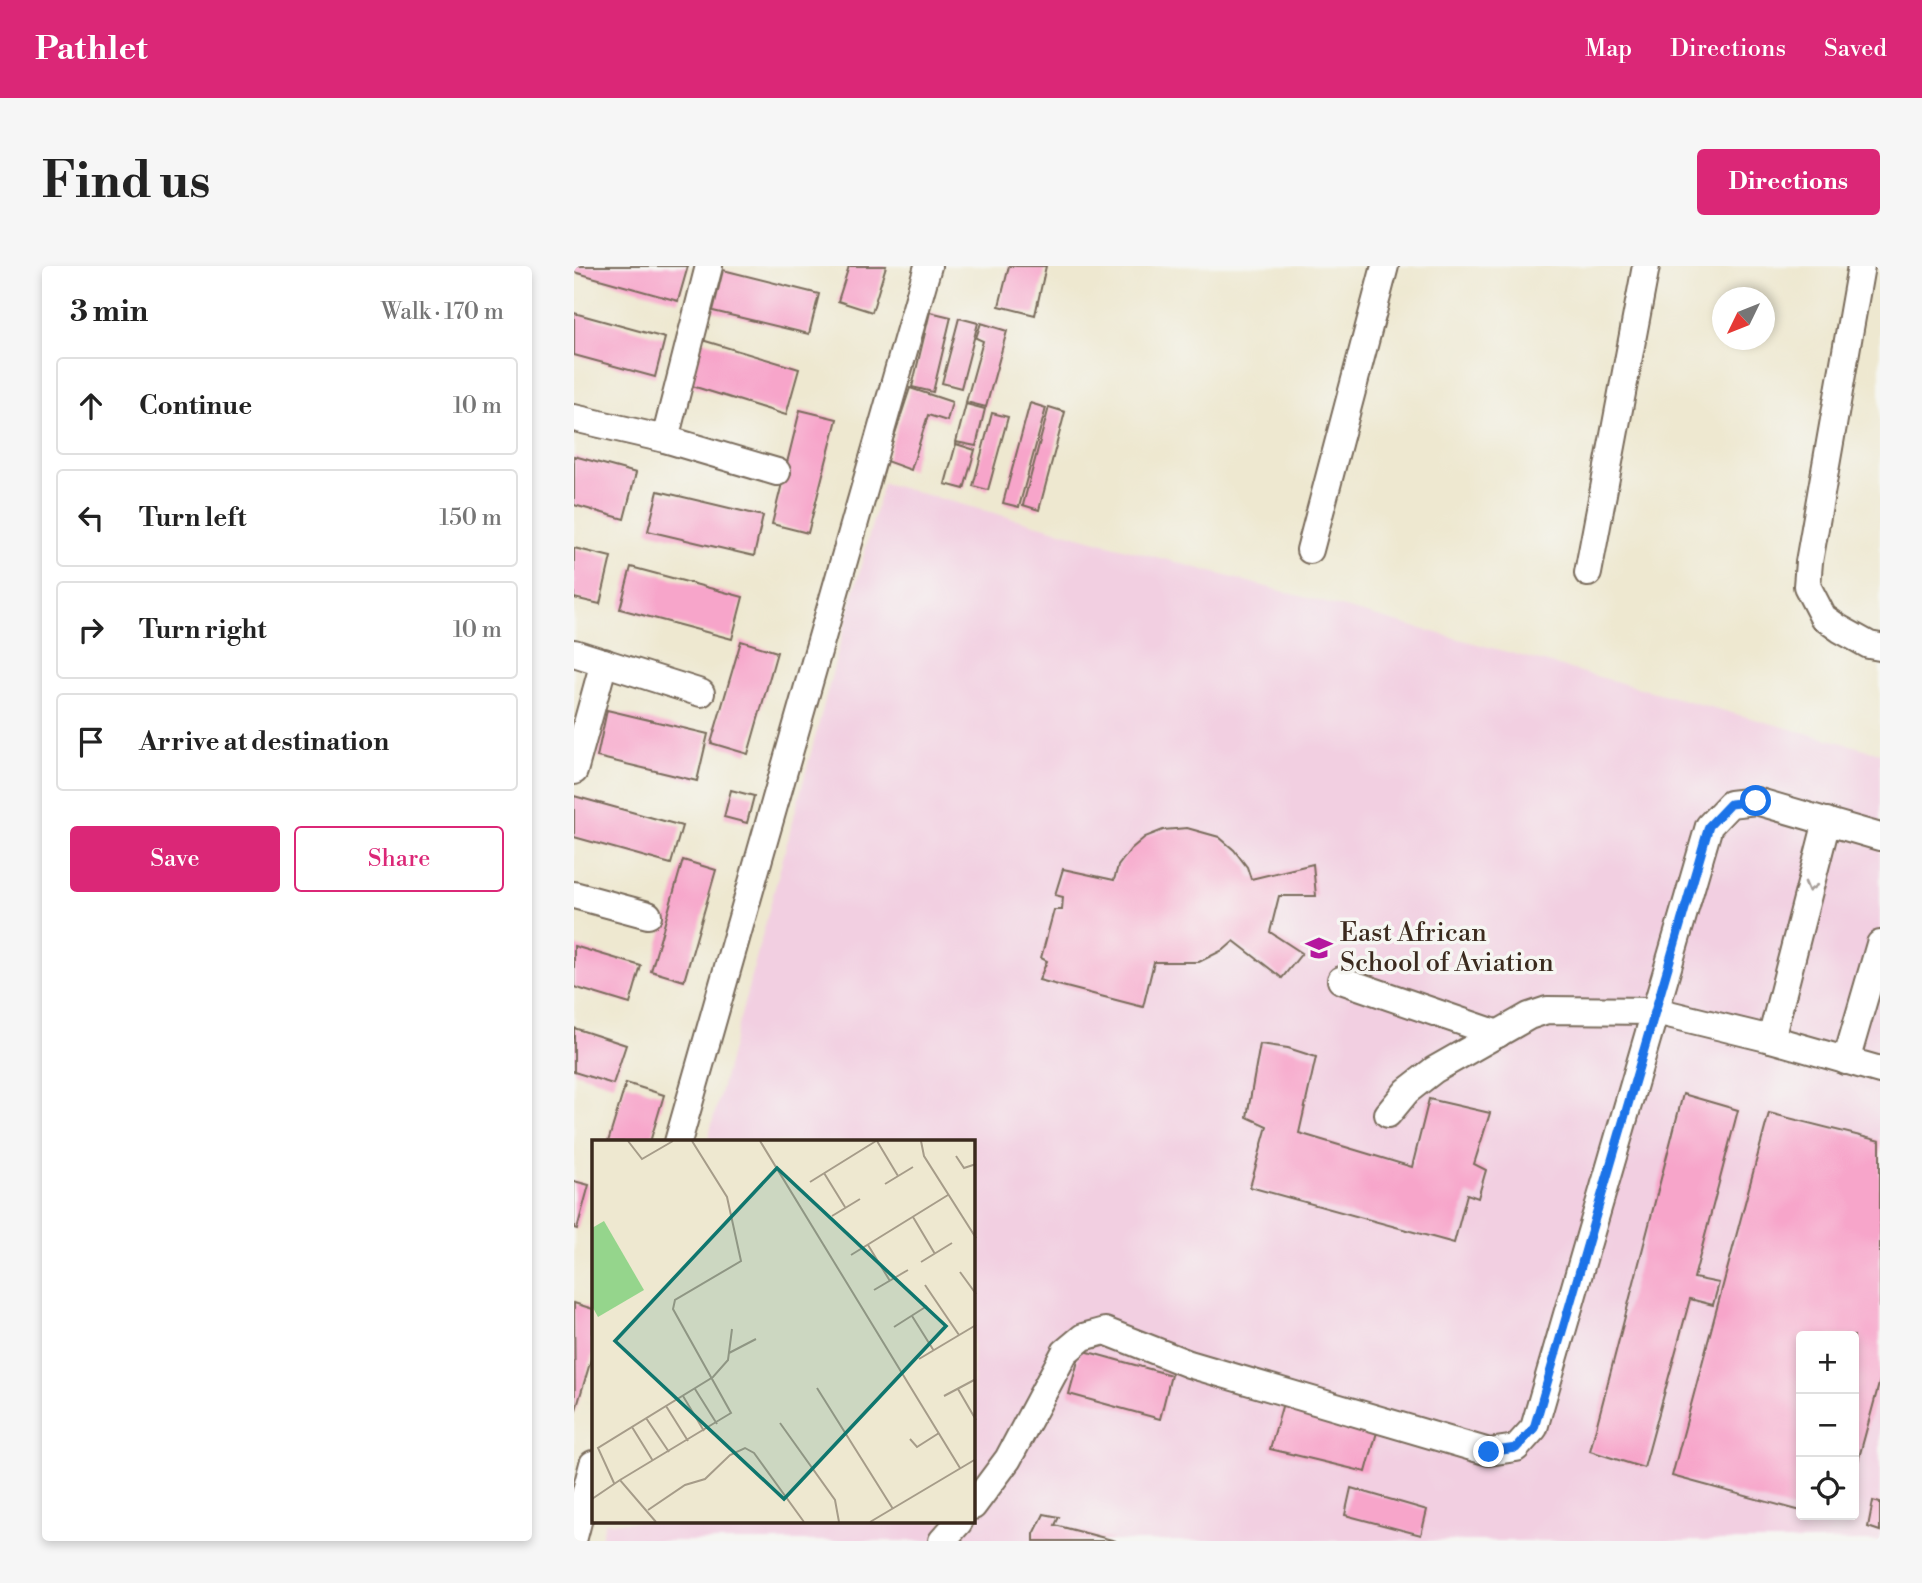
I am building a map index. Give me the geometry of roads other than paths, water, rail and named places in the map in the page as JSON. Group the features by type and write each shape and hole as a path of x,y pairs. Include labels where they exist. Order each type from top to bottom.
{"street":[{"path":"665,439 709,266"},
{"path":"679,1140 928,266"},
{"path":"1310,550 1385,266"},
{"path":"1588,572 1646,266"},
{"path":"1861,266 1811,548 1807,586 1823,617 1869,645 1880,647"},
{"path":"574,418 665,439 777,472"},
{"path":"574,653 701,693"},
{"path":"574,771 604,662"},
{"path":"975,1503 1008,1460 1065,1352 1083,1337 1105,1332 1189,1364 1489,1452 1516,1448 1534,1428 1709,826 1730,804 1756,801 1880,837"},
{"path":"1771,1039 1827,821"},
{"path":"574,894 648,915"},
{"path":"1846,1061 1880,944"},
{"path":"1341,980 1498,1034"},
{"path":"1388,1114 1406,1091 1434,1070 1529,1016 1547,1010 1656,1011 1771,1039 1880,1070"},
{"path":"574,1537 592,1468"},
{"path":"942,1541 957,1524"}],"place":[{"name":"East African School of Aviation","path":"1319,948"}]}
